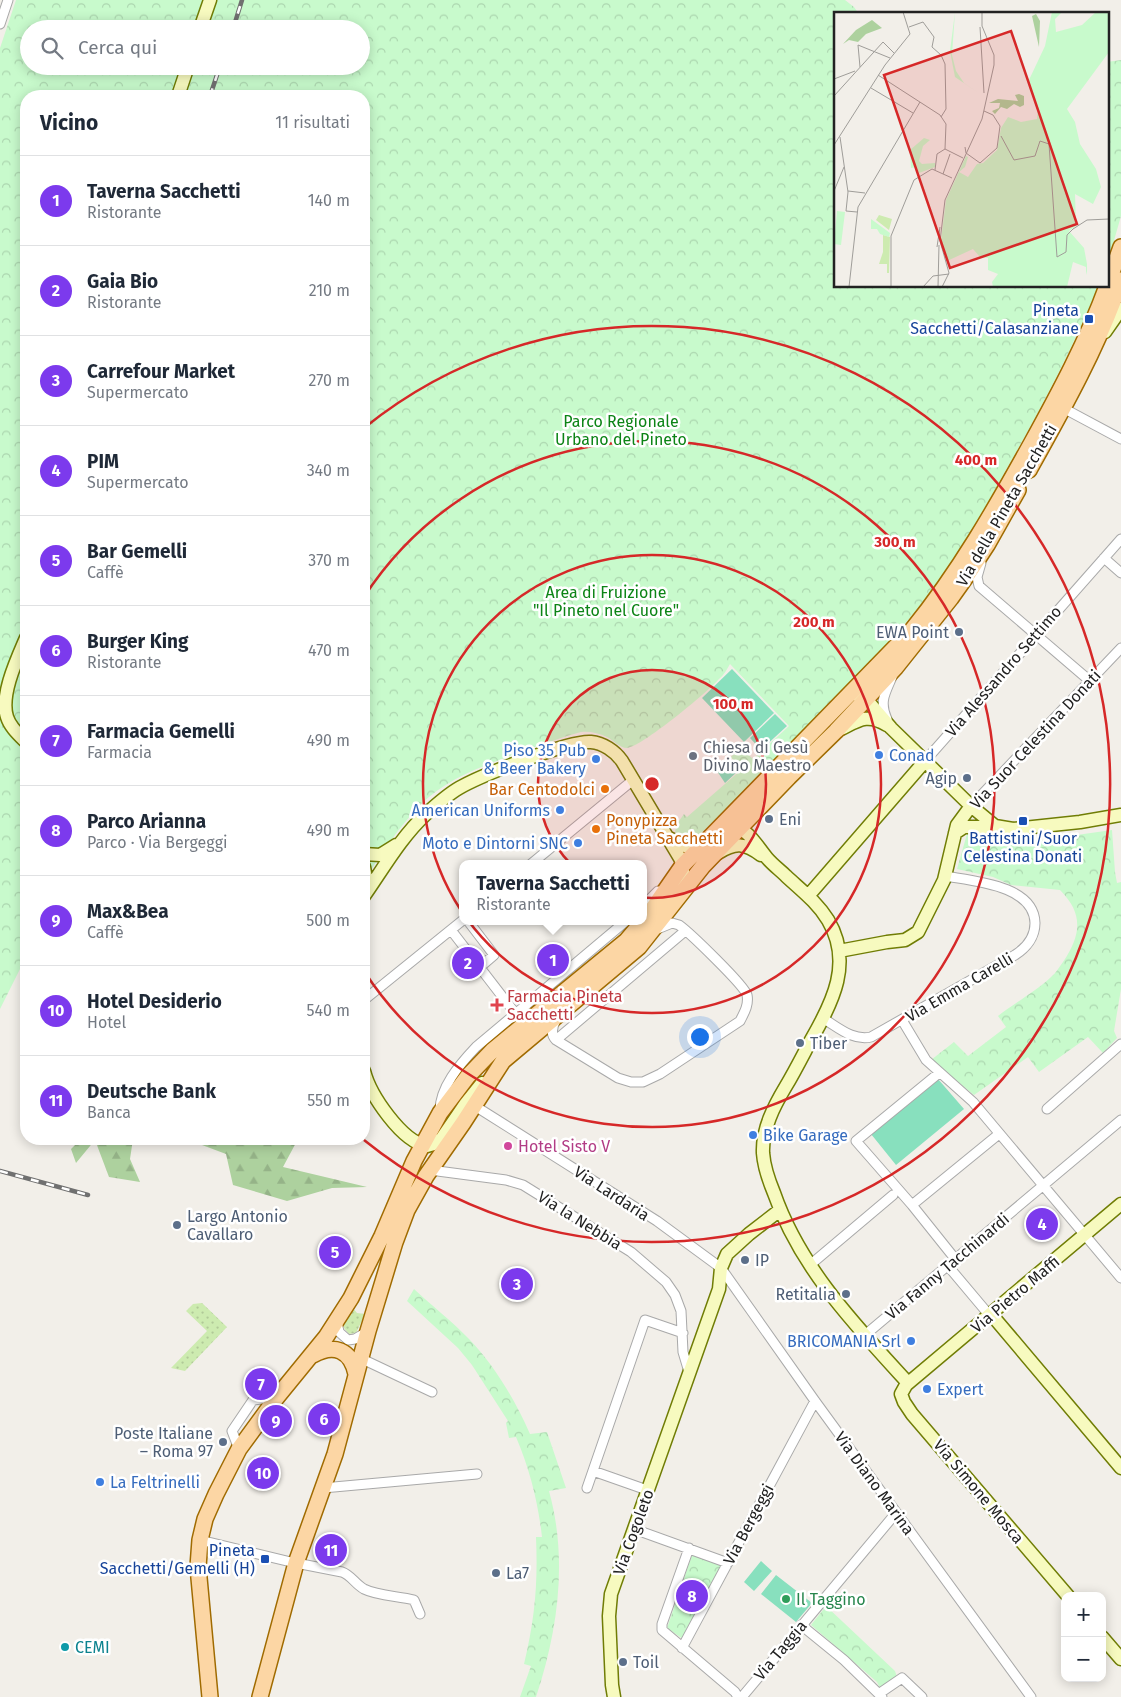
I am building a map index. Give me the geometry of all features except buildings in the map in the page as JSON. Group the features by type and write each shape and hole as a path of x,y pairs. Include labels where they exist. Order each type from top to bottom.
{"main road":[{"name":"Via della Pineta Sacchetti","path":"1108,283 1121,247"},
{"name":"Via della Pineta Sacchetti","path":"260,1697 296,1563 335,1454 360,1358 403,1218 430,1170 475,1106 503,1061 634,952 655,930 710,860 739,828 836,731 896,667 951,598 987,544 1063,408 1093,348 1121,280"},
{"name":"Via della Pineta Sacchetti","path":"647,918 680,869 912,630 940,595 1008,487 1053,405 1106,288"},
{"name":"Via della Pineta Sacchetti","path":"210,1697 198,1584 198,1554 205,1519 212,1501 239,1449 337,1321 372,1259 422,1145 440,1113 468,1076 489,1055 626,942 641,925"},
{"path":"312,1356 325,1349 340,1351 352,1361 356,1374"}],"street":[{"path":"0,24 8,0"},
{"path":"203,20 210,0"},
{"path":"180,90 185,75"},
{"name":"Via della Pineta Sacchetti","path":"1093,348 1121,309"},
{"path":"1063,408 1121,439"},
{"name":"Via Alessandro Settimo","path":"808,896 1121,539"},
{"path":"987,544 977,577 979,586 1090,680"},
{"path":"1104,558 1121,572"},
{"path":"951,598 967,588 979,586"},
{"name":"Via Suor Celestina Donati","path":"839,951 905,940 918,932 945,876 958,823 971,806 1121,648"},
{"path":"20,654 5,702 7,718 20,736"},
{"path":"892,728 883,711 882,704 896,667"},
{"path":"850,695 861,696 866,699 892,728 971,806 987,821 998,828"},
{"name":"Via della Pineta Sacchetti","path":"836,731 868,718 892,728"},
{"path":"370,887 426,813 460,788 474,780 570,744 590,742 606,747 620,758 667,837 680,869"},
{"path":"536,860 633,780"},
{"name":"Via Suor Celestina Donati","path":"955,834 962,828 967,827 1010,829 1037,827 1121,815"},
{"path":"722,826 732,825 739,828 753,840 768,859 808,896 828,920 836,937 839,951 838,979 824,1018 775,1107 766,1130 764,1145 765,1165 780,1210 810,1265 838,1306 908,1383"},
{"path":"667,837 687,847 710,838"},
{"path":"370,855 384,853 404,840"},
{"path":"710,860 727,848 737,845 748,847 768,859"},
{"name":"Via della Pineta Sacchetti","path":"647,902 680,869 683,880 673,906"},
{"name":"Via Emma Carelli","path":"824,1018 850,1035 865,1038 874,1036 1021,951 1030,941 1035,920 1028,904 1017,894 997,887 945,876"},
{"path":"370,995 459,923"},
{"path":"560,1014 552,1031 556,1040 618,1078 631,1082 643,1082 660,1074 737,1024 746,1009 747,1000 744,990 679,924 674,923 655,930"},
{"path":"471,925 494,955 480,967"},
{"name":"Via della Pineta Sacchetti","path":"440,1113 441,1098 462,1064 476,1047 622,925"},
{"path":"451,930 515,1013"},
{"path":"556,1040 686,931"},
{"path":"902,1020 923,1056 939,1073 969,1098 1121,1278"},
{"path":"1047,1109 1121,1044"},
{"name":"Via della Pineta Sacchetti","path":"422,1145 430,1146 440,1141 466,1103 503,1061"},
{"path":"939,1073 856,1141 912,1205 988,1312 1121,1468"},
{"path":"370,1086 373,1093 390,1116 411,1139 422,1145"},
{"name":"Via Lardaria","path":"475,1106 657,1222 721,1268"},
{"name":"Via Fanny Tacchinardi","path":"865,1335 1121,1120"},
{"path":"912,1205 999,1134"},
{"name":"Via la Nebbia","path":"430,1170 520,1184 604,1234 638,1257 666,1282 675,1295 680,1308 683,1333"},
{"path":"810,1265 893,1195"},
{"name":"Via Pietro Maffi","path":"908,1383 988,1312 1121,1204"},
{"name":"Via Cogoleto","path":"614,1697 610,1601 613,1586 719,1289 723,1260 730,1250 780,1210"},
{"name":"Via Diano Marina","path":"721,1268 815,1401 1031,1697"},
{"path":"587,1488 645,1320 683,1333 683,1352 689,1372"},
{"path":"337,1321 341,1334 348,1340 355,1340 368,1331"},
{"path":"360,1358 432,1392"},
{"name":"Via Simone Mosca","path":"908,1383 901,1394 906,1406 1065,1592"},
{"name":"Via Bergeggi","path":"682,1648 815,1401"},
{"path":"593,1471 648,1490"},
{"path":"322,1488 477,1474"},
{"name":"Via Taggia","path":"740,1697 896,1513"},
{"path":"634,1529 728,1563"},
{"path":"200,1540 342,1572 349,1575 360,1587 414,1600 420,1614"},
{"path":"689,1548 661,1628 663,1632 740,1697"},
{"path":"801,1624 881,1695 902,1678 922,1697"},
{"path":"1106,1642 1121,1659"}],"green space":[{"name":"Parco Regionale Urbano del Pineto","path":"16,0 845,0 854,7 858,12 834,12 834,288 1098,288 1067,356 1032,424 975,526 939,581 911,617 865,667 757,778 695,839 690,841 681,839 675,831 679,821 684,814 687,817 741,770 731,757 740,747 753,759 789,726 730,664 722,676 702,695 659,730 634,746 624,748 600,734 581,732 526,750 457,778 432,794 421,804 405,822 370,872 370,90 20,90 20,969 0,1009 0,48"},
{"path":"1121,60 1121,216 1108,262 1108,62"},
{"path":"732,669 774,713 744,742 702,698"},
{"path":"775,714 787,726 761,750 750,738"},
{"path":"730,758 739,770 725,783 717,771"},
{"path":"973,830 982,836 1002,843 1020,843 1112,830 1115,872 1117,883 1121,882 1121,989 1114,1031 1117,1038 1103,1053 1088,1037 1039,1072 1028,1057 974,1095 931,1060 954,1042 968,1056 1006,1027 998,1016 1046,982 1054,974 1074,943 1077,925 1073,908 1060,890 1011,885 993,877 957,869 967,834"},
{"path":"938,1079 964,1109 896,1165 871,1134"},
{"path":"75,1145 91,1145 76,1163 71,1149"},
{"path":"97,1145 132,1145 130,1159 140,1182 109,1177"},
{"path":"202,1145 295,1145 283,1167 367,1187 332,1188 287,1201 233,1185 226,1154"},
{"path":"414,1289 462,1332 487,1360 511,1396 530,1434 547,1432 566,1488 549,1491 558,1543 558,1595 550,1647 536,1697 520,1697 531,1666 524,1664 535,1601 537,1570 536,1537 542,1537 536,1499 529,1474 516,1437 509,1438 506,1423 508,1421 472,1365 458,1348 407,1301"},
{"path":"202,1303 227,1327 185,1371 171,1368 207,1331 186,1311 193,1304"},
{"path":"353,1308 357,1313 365,1314 356,1333 349,1334 344,1325"},
{"path":"693,1552 722,1564 683,1639 667,1628"},
{"name":"Il Taggino","path":"761,1561 772,1571 754,1591 744,1582"},
{"name":"Il Taggino","path":"776,1575 812,1603 796,1622 761,1594"},
{"path":"826,1606 895,1671 897,1677 880,1688 877,1682 811,1625"}],"railway":[{"path":"236,20 242,0"},
{"path":"212,90 217,75"},
{"path":"0,1171 88,1195"}],"place":[{"name":"Pineta Sacchetti/Calasanziane","path":"1089,319"},
{"name":"EWA Point","path":"959,632"},
{"name":"Conad","path":"879,755"},
{"name":"Chiesa di Gesù Divino Maestro","path":"693,756"},
{"name":"Piso 35 Pub & Beer Bakery","path":"596,759"},
{"name":"Agip","path":"967,778"},
{"name":"Bar Centodolci","path":"605,789"},
{"name":"American Uniforms","path":"560,810"},
{"name":"Eni","path":"769,819"},
{"name":"Battistini/Suor Celestina Donati","path":"1023,821"},
{"name":"Ponypizza Pineta Sacchetti","path":"596,829"},
{"name":"Moto e Dintorni SNC","path":"578,843"},
{"name":"Taverna Sacchetti","path":"553,960"},
{"name":"Gaia Bio","path":"468,963"},
{"name":"Farmacia Pineta Sacchetti","path":"497,1005"},
{"name":"Tiber","path":"800,1043"},
{"name":"Bike Garage","path":"753,1135"},
{"name":"Hotel Sisto V","path":"508,1146"},
{"name":"PIM","path":"1042,1224"},
{"name":"Largo Antonio Cavallaro","path":"177,1225"},
{"name":"Bar Gemelli","path":"335,1252"},
{"name":"IP","path":"745,1260"},
{"name":"Carrefour Market","path":"517,1284"},
{"name":"Retitalia","path":"846,1294"},
{"name":"BRICOMANIA Srl","path":"911,1341"},
{"name":"Farmacia Gemelli","path":"261,1384"},
{"name":"Expert","path":"927,1389"},
{"name":"Burger King","path":"324,1419"},
{"name":"Max&Bea","path":"276,1421"},
{"name":"Poste Italiane – Roma 97","path":"223,1442"},
{"name":"Hotel Desiderio","path":"263,1473"},
{"name":"La Feltrinelli","path":"100,1482"},
{"name":"Deutsche Bank","path":"331,1550"},
{"name":"Pineta Sacchetti/Gemelli (H)","path":"265,1559"},
{"name":"La7","path":"496,1573"},
{"name":"Parco Arianna","path":"692,1596"},
{"name":"Il Taggino","path":"786,1599"},
{"name":"CEMI","path":"65,1647"},
{"name":"Toil","path":"623,1662"}],"park label":[{"name":"Area di Fruizione \"Il Pineto nel Cuore\"","path":"606,601"}]}
